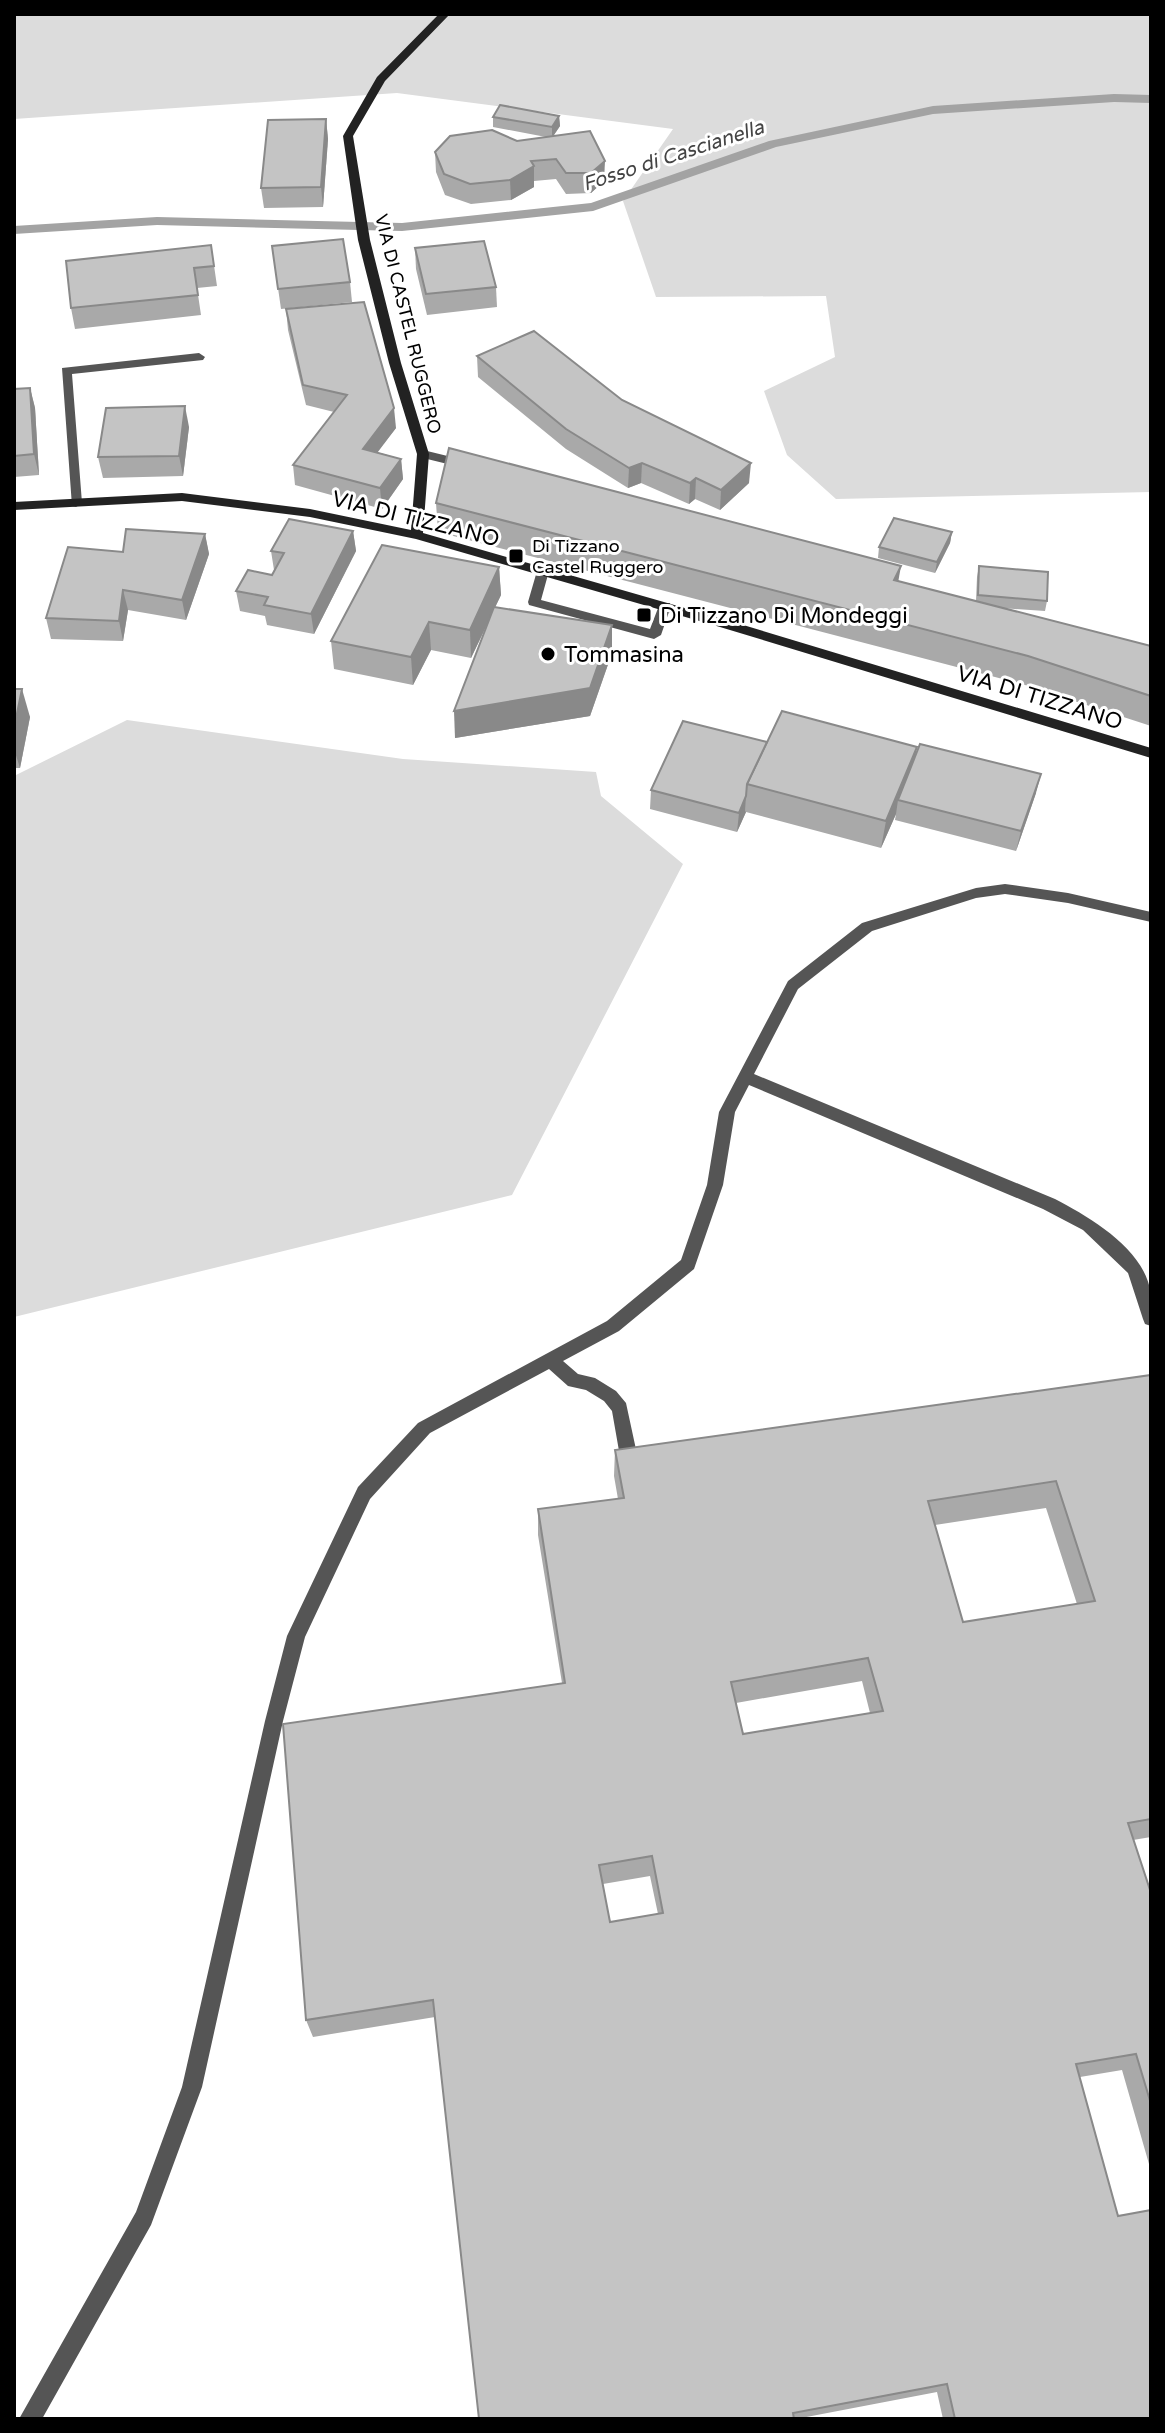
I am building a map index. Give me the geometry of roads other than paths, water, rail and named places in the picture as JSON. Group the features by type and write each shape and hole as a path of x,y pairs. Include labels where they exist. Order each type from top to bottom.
{"main road":[{"name":"VIA DI CASTEL RUGGERO","path":"417,535 423,454 395,363 364,240 348,136 381,79 445,14"},
{"name":"VIA DI TIZZANO","path":"14,506 182,497 310,513 417,535 665,606 1151,753"}],"street":[{"path":"76,503 66,371 199,357"},
{"path":"423,454 480,468"},
{"path":"543,571 534,602 654,635 665,606"},
{"path":"30,2419 144,2218 192,2087 296,1636 364,1493 424,1428 613,1326 688,1264 715,1185 727,1112 793,985 867,927 976,893 1005,889 1068,898 1151,917"},
{"path":"746,1077 1049,1204 1089,1225 1135,1269 1151,1319"},
{"path":"551,1361 574,1381 589,1383 610,1396 620,1408 627,1460 637,1481"}],"waterway":[{"name":"Fosso di Cascianella","path":"14,230 157,221 402,227 593,207 773,144 933,110 1114,98 1151,99"}],"place":[{"name":"Di Tizzano Castel Ruggero","path":"516,556"},
{"name":"Di Tizzano Di Mondeggi","path":"644,615"},
{"name":"Tommasina","path":"548,654"}]}
